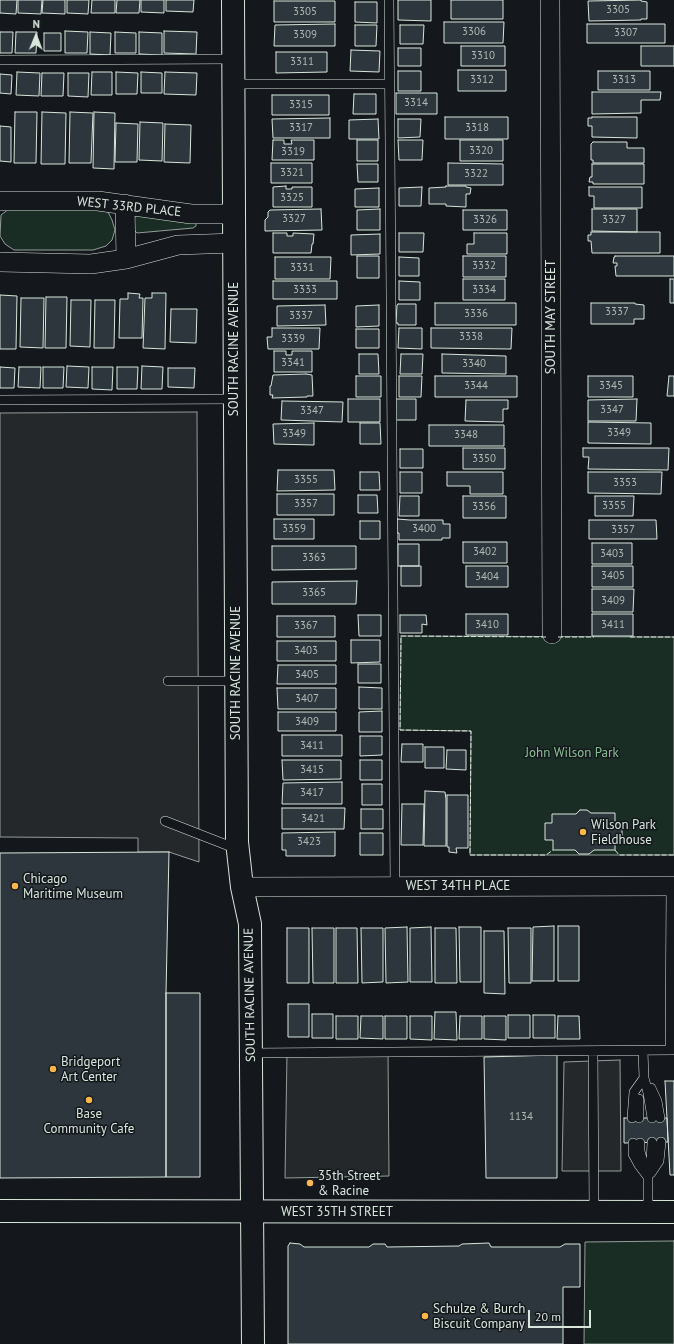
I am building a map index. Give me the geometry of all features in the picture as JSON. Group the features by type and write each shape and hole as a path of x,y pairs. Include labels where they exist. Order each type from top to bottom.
{"street":[{"name":"SOUTH RACINE AVENUE","path":"233,0 237,849 242,886 250,924 253,1344"},
{"name":"SOUTH MAY STREET","path":"550,0 552,634"},
{"name":"WEST 33RD PLACE","path":"0,201 98,201 191,214 234,214"},
{"path":"125,204 126,259"},
{"path":"0,262 91,264 126,259 178,245 234,243"},
{"name":"WEST 34TH PLACE","path":"242,886 672,886"},
{"name":"WEST 35TH STREET","path":"0,1212 674,1212"}],"lane":[{"path":"389,0 395,886"},
{"path":"0,60 233,59"},
{"path":"233,84 390,84"},
{"path":"0,400 234,399"},
{"path":"168,681 236,681"},
{"path":"165,821 237,849"},
{"path":"251,1053 593,1052 672,1050 672,886"},
{"path":"643,1051 644,1078 656,1118"},
{"path":"593,1052 594,1212"},
{"path":"636,1118 634,1092 644,1078"},
{"path":"648,1212 648,1177 659,1161 657,1142"},
{"path":"636,1143 633,1154 648,1177"}],"green space":[{"path":"13,206 101,206 108,212 115,230 112,240 106,246 93,250 14,250 5,244 0,236 1,215"},
{"path":"135,215 196,223 196,226 193,228 137,233 133,229"},
{"name":"John Wilson Park","path":"401,636 674,637 674,855 470,855 471,731 400,730"},
{"path":"674,1241 674,1344 584,1344 585,1242"}],"shaded area":[{"path":"197,412 199,862 169,852 138,852 138,838 0,837 0,413"},
{"path":"388,1052 389,1176 285,1178 287,1053"},
{"path":"620,1060 621,1171 562,1171 564,1062"}],"building":[{"path":"0,0 17,0 16,14 0,13"},
{"path":"18,0 42,0 41,14 18,13"},
{"path":"43,0 65,0 65,14 42,13"},
{"path":"67,0 89,0 88,14 67,13"},
{"path":"92,0 115,0 115,13 91,13"},
{"path":"117,0 140,0 139,13 116,13"},
{"path":"141,0 164,0 164,13 141,12"},
{"path":"166,0 194,0 193,12 166,11"},
{"path":"398,0 431,0 431,21 398,20"},
{"path":"451,0 503,0 503,19 451,19"},
{"path":"641,0 647,2 647,19 589,21 588,1"},
{"path":"274,1 335,1 335,22 274,22"},
{"path":"355,2 377,2 377,23 355,22"},
{"path":"444,22 504,22 503,43 444,43"},
{"path":"335,24 335,46 274,46 275,25"},
{"path":"587,24 665,24 665,43 587,43"},
{"path":"355,25 377,25 376,46 355,46"},
{"path":"400,25 424,25 423,44 400,44"},
{"path":"65,31 88,32 87,53 65,53"},
{"path":"164,31 197,32 196,54 164,53"},
{"path":"0,32 13,32 12,53 0,53"},
{"path":"16,32 37,32 36,53 15,53"},
{"path":"90,32 111,33 110,55 90,54"},
{"path":"115,32 136,33 136,53 115,53"},
{"path":"139,32 162,33 162,55 139,54"},
{"path":"44,33 61,33 61,51 44,51"},
{"path":"461,46 505,46 505,66 461,66"},
{"path":"641,46 674,46 674,66 641,66"},
{"path":"398,48 421,48 421,66 398,66"},
{"path":"351,50 380,51 379,72 350,71"},
{"path":"276,52 327,52 327,72 276,73"},
{"path":"458,70 506,70 506,91 458,91"},
{"path":"398,71 421,71 421,91 398,91"},
{"path":"598,71 650,71 650,90 598,90"},
{"path":"17,72 40,73 39,96 16,95"},
{"path":"92,72 112,72 112,95 91,95"},
{"path":"116,72 138,73 137,94 116,94"},
{"path":"141,72 162,73 162,93 141,93"},
{"path":"165,72 197,73 196,95 164,94"},
{"path":"42,73 64,73 63,96 41,96"},
{"path":"68,73 89,73 88,97 68,96"},
{"path":"0,74 12,75 11,94 0,93"},
{"path":"592,92 661,92 660,100 641,100 641,113 592,114"},
{"path":"396,93 437,93 437,114 396,114"},
{"path":"354,94 376,94 376,114 353,114"},
{"path":"272,95 329,95 329,115 272,115"},
{"path":"15,112 37,112 36,163 14,163"},
{"path":"42,112 66,113 65,164 41,164"},
{"path":"70,112 93,113 91,163 69,163"},
{"path":"94,112 115,113 114,169 93,168"},
{"path":"445,117 508,117 508,139 445,139"},
{"path":"637,117 637,138 592,137 592,126 588,126 588,118"},
{"path":"330,118 330,138 273,138 272,119"},
{"path":"378,119 379,139 349,139 349,120"},
{"path":"398,119 421,119 420,137 398,138"},
{"path":"140,122 163,123 162,161 139,160"},
{"path":"116,123 138,124 137,162 115,162"},
{"path":"165,124 191,125 190,163 164,162"},
{"path":"0,126 11,127 11,162 0,161"},
{"path":"273,140 284,140 284,144 292,144 291,140 314,140 314,160 272,160"},
{"path":"357,140 378,140 378,161 357,161"},
{"path":"398,140 423,140 422,160 399,160"},
{"path":"460,140 503,140 503,161 460,161"},
{"path":"593,142 627,142 627,148 644,148 644,163 593,163 593,160 591,160 591,144"},
{"path":"271,163 312,163 312,183 271,183"},
{"path":"448,163 503,164 503,185 448,185"},
{"path":"357,164 378,164 378,182 358,182"},
{"path":"592,164 644,164 644,184 593,184 593,182 589,182 590,177 592,177"},
{"path":"286,186 286,189 292,189 292,187 312,187 312,207 273,207 273,187"},
{"path":"466,186 471,188 470,194 466,194 466,207 446,206 446,204 429,204 429,188"},
{"path":"422,187 421,206 399,206 399,188"},
{"path":"589,187 642,187 642,208 594,208 594,196 589,196"},
{"path":"379,188 379,207 355,207 355,189"},
{"path":"321,209 322,230 265,231 265,220 268,217 268,212 270,210"},
{"path":"380,209 380,230 357,230 357,210"},
{"path":"592,209 637,209 637,232 592,231"},
{"path":"463,210 507,210 507,230 463,230"},
{"path":"591,232 660,232 660,253 592,253 591,241 588,241 588,235 591,235"},
{"path":"273,233 287,233 287,236 293,236 293,233 314,234 311,253 273,253"},
{"path":"399,233 424,233 423,252 399,252"},
{"path":"474,233 507,233 507,254 467,254 467,244 474,244"},
{"path":"380,234 380,254 351,255 351,235"},
{"path":"357,256 379,256 379,278 357,278"},
{"path":"463,256 506,256 506,277 463,277"},
{"path":"615,256 674,256 674,276 616,276 615,266 617,266 617,263 613,263"},
{"path":"275,257 331,257 330,279 275,279"},
{"path":"399,257 419,258 419,276 399,276"},
{"path":"463,279 505,279 505,300 463,300"},
{"path":"670,279 674,279 674,303 670,303"},
{"path":"273,281 337,281 337,299 273,299"},
{"path":"399,281 420,282 420,300 399,300"},
{"path":"128,293 140,294 139,298 143,298 142,338 119,338 120,299 128,299"},
{"path":"152,293 166,293 165,349 143,348 145,298 152,298"},
{"path":"0,295 17,296 16,349 0,349"},
{"path":"46,297 67,297 66,348 45,348"},
{"path":"21,298 44,298 43,348 20,347"},
{"path":"71,300 91,300 90,347 70,346"},
{"path":"95,300 115,300 114,348 94,348"},
{"path":"435,303 516,303 516,325 435,325"},
{"path":"591,303 635,303 644,305 644,319 634,319 634,324 591,324"},
{"path":"398,304 416,304 416,325 398,325 398,323 396,323"},
{"path":"325,305 326,325 277,326 277,306"},
{"path":"379,305 379,326 356,327 356,306"},
{"path":"171,309 197,309 196,343 170,342"},
{"path":"272,328 320,328 319,349 268,349 267,337 272,337"},
{"path":"399,328 422,328 422,349 398,348"},
{"path":"431,328 512,328 511,349 431,348"},
{"path":"356,329 379,329 379,348 356,348"},
{"path":"274,351 286,351 286,355 292,355 292,351 312,351 312,372 274,372"},
{"path":"359,354 378,354 379,374 359,374"},
{"path":"401,354 423,354 422,374 400,374"},
{"path":"442,354 506,356 506,374 442,373"},
{"path":"67,366 89,367 88,388 66,387"},
{"path":"142,366 163,367 162,389 141,389"},
{"path":"0,367 15,368 14,388 0,388"},
{"path":"19,367 41,367 40,388 18,387"},
{"path":"43,367 64,367 63,388 43,388"},
{"path":"92,367 113,367 112,390 92,389"},
{"path":"117,367 138,367 137,389 117,389"},
{"path":"168,368 195,368 194,388 168,387"},
{"path":"273,375 312,375 313,396 272,398 273,395 270,395 270,386"},
{"path":"356,376 381,376 381,397 356,397"},
{"path":"399,376 422,376 421,397 399,397"},
{"path":"435,376 517,376 517,397 435,397"},
{"path":"588,376 633,376 633,397 588,397"},
{"path":"669,376 674,376 674,396 667,396"},
{"path":"348,399 380,399 380,422 348,422"},
{"path":"396,399 416,399 416,420 396,420"},
{"path":"637,399 636,421 588,421 588,400"},
{"path":"466,400 508,400 508,409 503,409 503,422 465,421"},
{"path":"282,401 343,402 342,422 281,420"},
{"path":"588,422 651,423 651,444 588,443"},
{"path":"314,423 314,445 274,444 273,424"},
{"path":"360,423 380,423 381,444 360,444"},
{"path":"429,425 504,425 504,446 429,446"},
{"path":"463,448 505,448 505,469 463,469"},
{"path":"583,448 669,448 668,470 588,469 589,457 583,457"},
{"path":"400,449 423,449 423,468 400,468"},
{"path":"278,470 334,470 335,490 277,491"},
{"path":"360,472 379,472 380,490 360,490"},
{"path":"400,472 422,472 422,493 400,493"},
{"path":"447,472 503,472 503,494 470,494 470,486 447,486"},
{"path":"588,472 662,472 661,494 588,493"},
{"path":"277,494 334,494 334,515 277,515"},
{"path":"358,495 377,495 378,513 358,513"},
{"path":"400,496 419,496 419,516 399,516"},
{"path":"463,496 506,496 506,518 463,518"},
{"path":"595,496 634,496 633,516 595,516"},
{"path":"274,519 314,519 314,539 274,539"},
{"path":"397,519 443,520 443,524 450,524 450,538 442,538 442,540 399,540 399,533 397,533"},
{"path":"589,520 656,520 657,539 589,539"},
{"path":"360,521 380,521 380,539 360,539"},
{"path":"463,542 507,542 507,563 463,563"},
{"path":"592,543 632,543 632,564 592,564"},
{"path":"398,544 419,544 419,566 398,566"},
{"path":"272,546 356,546 356,569 272,570"},
{"path":"401,566 421,566 421,586 401,586"},
{"path":"466,566 508,566 508,587 466,587"},
{"path":"592,566 633,566 633,587 592,587"},
{"path":"357,581 356,604 272,604 272,582"},
{"path":"592,589 634,589 633,612 592,612"},
{"path":"466,614 508,614 508,635 466,635"},
{"path":"592,614 633,614 633,636 592,636"},
{"path":"358,615 381,615 381,636 359,636"},
{"path":"400,615 426,615 427,625 422,624 422,633 400,633"},
{"path":"277,616 335,616 335,637 277,637"},
{"path":"351,640 380,640 380,662 351,663"},
{"path":"277,641 336,641 336,661 277,661"},
{"path":"358,664 381,664 381,683 358,683"},
{"path":"278,665 336,665 336,684 277,684"},
{"path":"359,687 382,688 382,709 359,709"},
{"path":"277,688 336,688 336,709 278,709"},
{"path":"382,711 382,732 359,732 359,712"},
{"path":"278,712 336,712 336,731 278,731"},
{"path":"282,735 342,735 342,756 282,756"},
{"path":"360,736 382,736 382,755 360,756"},
{"path":"402,744 423,744 423,762 401,762"},
{"path":"425,747 444,747 444,768 425,768"},
{"path":"447,750 466,750 466,770 446,769"},
{"path":"282,760 341,760 341,779 283,780"},
{"path":"360,760 382,760 382,780 360,780"},
{"path":"342,782 342,804 282,804 283,783"},
{"path":"362,784 382,784 382,805 362,805"},
{"path":"425,791 445,792 446,846 424,846"},
{"path":"447,795 468,795 468,848 456,848 457,853 449,852 449,847 447,847"},
{"path":"402,804 424,804 423,845 401,845"},
{"path":"282,808 345,808 344,829 282,829"},
{"path":"361,809 383,809 383,829 361,829"},
{"name":"Wilson Park Fieldhouse","path":"580,810 587,810 591,813 615,813 615,824 622,824 622,841 615,841 615,850 594,850 589,854 579,854 575,850 553,850 553,840 545,840 545,823 552,823 552,814 576,814"},
{"path":"335,832 335,856 286,856 286,850 282,850 282,833"},
{"path":"360,833 383,833 383,855 360,855"},
{"path":"169,852 166,993 166,1177 0,1178 0,853"},
{"path":"554,926 554,981 532,981 533,927"},
{"path":"558,926 579,926 579,981 558,981"},
{"path":"407,927 408,982 386,983 385,928"},
{"path":"431,927 432,982 410,982 410,928"},
{"path":"459,927 481,927 481,982 460,982"},
{"path":"287,928 309,928 309,983 287,983"},
{"path":"312,928 334,928 334,983 313,983"},
{"path":"336,928 357,928 358,983 336,983"},
{"path":"361,928 383,928 383,982 362,983"},
{"path":"435,928 456,928 457,983 435,983"},
{"path":"508,928 531,928 531,983 509,983"},
{"path":"484,931 504,931 505,994 484,993"},
{"path":"166,993 200,993 200,1177 166,1177"},
{"path":"288,1004 309,1004 309,1037 288,1037"},
{"path":"435,1012 456,1012 457,1040 434,1039"},
{"path":"312,1014 333,1014 333,1038 312,1038"},
{"path":"508,1015 530,1015 530,1038 508,1038"},
{"path":"533,1015 555,1015 555,1038 533,1038"},
{"path":"336,1016 358,1016 358,1039 336,1039"},
{"path":"361,1016 383,1016 383,1039 360,1038"},
{"path":"385,1016 407,1016 407,1039 385,1039"},
{"path":"410,1016 432,1016 432,1040 410,1039"},
{"path":"460,1016 482,1016 482,1039 459,1039"},
{"path":"484,1016 506,1016 506,1040 484,1039"},
{"path":"558,1016 579,1016 580,1039 557,1039"},
{"path":"557,1055 557,1178 486,1178 484,1057"},
{"path":"665,1081 674,1081 674,1175 670,1175"},
{"path":"624,1118 667,1118 668,1142 624,1143"},
{"name":"Schulze & Burch Biscuit Company","path":"290,1243 300,1244 304,1247 369,1247 373,1244 385,1244 387,1247 459,1246 462,1244 489,1243 491,1247 560,1247 565,1244 580,1244 580,1287 563,1287 563,1344 288,1344 288,1246"}],"fence":[{"path":"546,637 401,636 400,730 471,731 470,855 546,855 553,850"},
{"path":"558,637 594,637"},
{"path":"630,637 674,637"},
{"path":"615,850 619,855 674,855"}],"place":[{"name":"Wilson Park Fieldhouse","path":"583,832"},
{"name":"Chicago Maritime Museum","path":"15,886"},
{"name":"Bridgeport Art Center","path":"53,1069"},
{"name":"Base Community Cafe","path":"89,1100"},
{"name":"35th Street & Racine","path":"310,1183"},
{"name":"Schulze & Burch Biscuit Company","path":"425,1316"}]}
